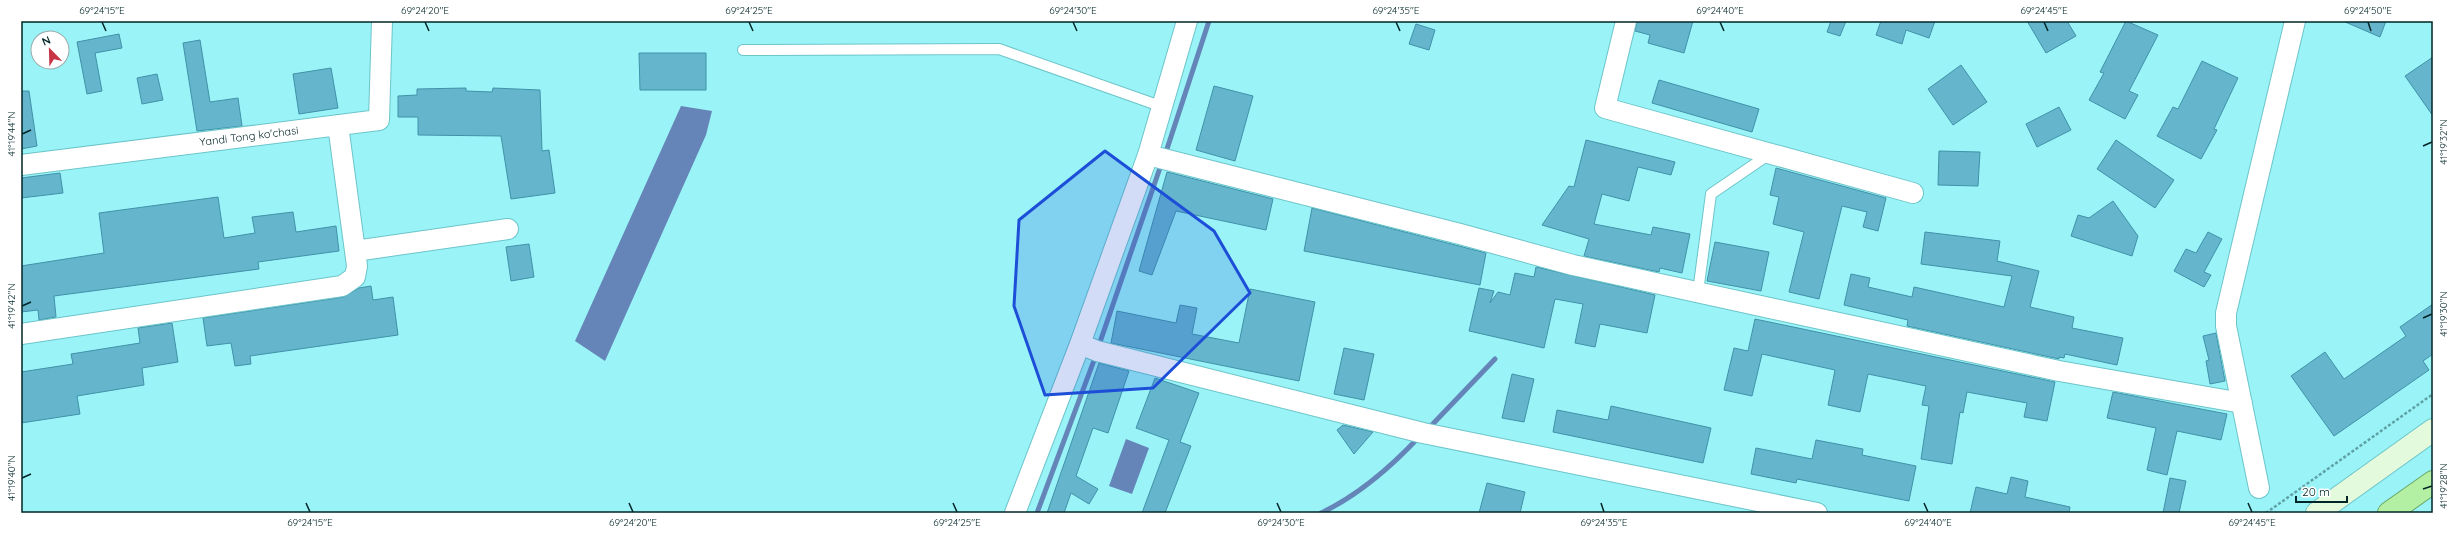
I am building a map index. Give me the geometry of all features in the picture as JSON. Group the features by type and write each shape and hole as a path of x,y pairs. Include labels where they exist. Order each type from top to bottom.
{"highway":[{"path":"2389,513 2433,482"}],"main road":[{"path":"2317,513 2433,430"}],"street":[{"name":"Yandi Tong ko'chasi","path":"21,165 379,120 382,21"},
{"path":"1015,513 1080,344 1158,158 1163,106 1188,21"},
{"path":"1626,21 1605,108 1913,192"},
{"path":"2259,488 2226,326 2226,313 2295,21"},
{"path":"21,334 342,286 355,277 357,266 338,125"},
{"path":"1158,158 1452,232 1574,265 2059,371 2242,403"},
{"path":"355,251 508,229"},
{"path":"1080,344 1105,353 1423,433 1780,510 1817,513"}],"lane":[{"path":"743,50 999,49 1163,106"},
{"path":"1698,292 1711,194 1771,153"}],"path":[{"path":"2266,513 2433,394"}],"highlighted area":[{"path":"1105,151 1214,231 1250,293 1153,388 1045,395 1014,306 1019,220"}],"water":[{"path":"681,106 712,111 706,135 605,361 575,341"},
{"path":"1126,439 1149,448 1132,494 1109,486"}],"building":[{"path":"1637,21 1693,21 1684,53 1648,43 1650,35 1635,31"},
{"path":"1831,21 1846,21 1840,36 1827,32"},
{"path":"1881,21 1935,21 1929,38 1906,30 1902,44 1876,35"},
{"path":"2027,21 2067,21 2076,36 2046,53"},
{"path":"2126,21 2158,35 2129,91 2138,95 2125,119 2089,100 2104,73 2100,72"},
{"path":"2343,21 2386,21 2380,37"},
{"path":"1416,24 1435,30 1429,50 1409,44"},
{"path":"119,34 122,48 95,53 102,91 87,94 77,42"},
{"path":"200,40 210,102 238,98 242,126 197,131 183,43"},
{"path":"639,53 706,53 706,90 640,90"},
{"path":"2433,57 2433,116 2405,76"},
{"path":"2202,61 2238,78 2214,129 2217,130 2201,159 2157,136 2173,107 2178,109"},
{"path":"1961,65 1987,102 1953,125 1928,89"},
{"path":"331,68 338,108 299,114 293,74"},
{"path":"157,74 163,100 142,104 137,78"},
{"path":"1659,80 1759,109 1752,132 1652,103"},
{"path":"1214,86 1253,96 1235,161 1196,150"},
{"path":"466,88 466,91 492,92 493,88 540,90 542,151 549,150 555,193 511,199 501,136 418,135 418,117 398,117 398,96 417,95 417,89"},
{"path":"21,91 29,91 37,146 21,149"},
{"path":"2059,107 2071,130 2037,147 2026,124"},
{"path":"1586,140 1675,162 1671,175 1638,167 1629,201 1602,194 1594,224 1651,235 1653,227 1690,234 1682,273 1660,268 1659,272 1584,256 1589,239 1542,225 1569,186 1574,187"},
{"path":"2116,140 2174,180 2155,208 2097,169"},
{"path":"1939,151 1980,152 1978,186 1938,185"},
{"path":"1776,168 1886,198 1878,231 1863,227 1867,212 1842,206 1819,299 1789,292 1804,232 1773,224 1779,197 1770,195"},
{"path":"1167,172 1273,199 1266,230 1176,211 1152,275 1139,271"},
{"path":"60,173 63,193 21,198 21,178"},
{"path":"218,197 224,238 255,233 252,217 293,212 296,232 336,226 339,251 258,262 259,269 54,296 56,317 39,320 38,310 21,312 21,266 104,253 99,213"},
{"path":"2113,201 2138,236 2132,256 2071,236 2078,215 2089,218"},
{"path":"1312,208 1486,253 1480,285 1304,251"},
{"path":"1925,232 2000,241 1997,261 2039,271 2030,307 2074,317 2072,328 2123,338 2117,365 2065,354 2064,358 2059,357 2059,359 1907,326 1908,320 1844,305 1851,274 1870,278 1868,287 1912,297 1914,287 2004,307 2012,276 1921,264"},
{"path":"2208,232 2222,239 2204,272 2211,275 2204,287 2174,271 2186,249 2196,253"},
{"path":"1715,242 1769,252 1761,291 1707,281"},
{"path":"529,244 534,277 511,281 506,247"},
{"path":"1536,267 1655,295 1647,333 1600,324 1595,347 1575,343 1583,304 1555,299 1544,348 1469,331 1479,288 1494,291 1490,303 1498,292 1510,295 1515,273 1534,277"},
{"path":"371,286 373,300 393,297 398,335 250,356 251,364 235,366 231,343 207,346 203,318 344,297 359,288"},
{"path":"1250,289 1315,302 1299,381 1111,343 1117,311 1176,323 1180,305 1197,308 1192,334 1239,343"},
{"path":"2433,304 2433,354 2423,361 2429,370 2334,436 2291,376 2325,352 2344,379 2406,336 2400,327"},
{"path":"1755,319 2055,382 2047,421 2024,417 2027,403 1967,392 1963,413 1960,412 1952,464 1921,459 1929,406 1922,405 1926,386 1868,374 1860,412 1828,405 1835,370 1762,354 1752,396 1724,390 1734,348 1748,351"},
{"path":"172,323 178,362 142,368 144,385 77,396 80,414 21,423 21,372 73,364 71,354 140,343 138,328"},
{"path":"2216,333 2225,381 2210,384 2206,361 2209,360 2203,336"},
{"path":"1344,348 1374,354 1364,400 1334,394"},
{"path":"1099,363 1129,371 1108,433 1093,428 1076,476 1098,489 1089,504 1071,493 1064,513 1047,513"},
{"path":"1512,374 1534,379 1524,422 1502,418"},
{"path":"1155,378 1199,393 1180,442 1191,446 1165,513 1142,513 1169,440 1136,428"},
{"path":"2113,392 2227,414 2221,440 2177,431 2167,475 2147,470 2156,428 2107,418"},
{"path":"1611,406 1711,428 1703,463 1553,432 1557,410 1608,420"},
{"path":"1343,425 1373,432 1354,454 1337,430"},
{"path":"1816,440 1863,449 1862,455 1916,466 1909,501 1797,479 1796,483 1751,474 1756,448 1812,459"},
{"path":"2011,477 2028,481 2025,497 2070,507 2069,513 1970,513 1976,487 2007,494"},
{"path":"2170,478 2186,481 2179,513 2163,513"},
{"path":"1487,483 1525,492 1520,513 1479,513"}],"waterway":[{"path":"1165,155 1209,21"},
{"path":"1098,348 1162,162"},
{"path":"1037,513 1096,355"},
{"path":"1428,429 1495,359"},
{"path":"1321,513 1348,498 1373,480 1419,437"}]}
